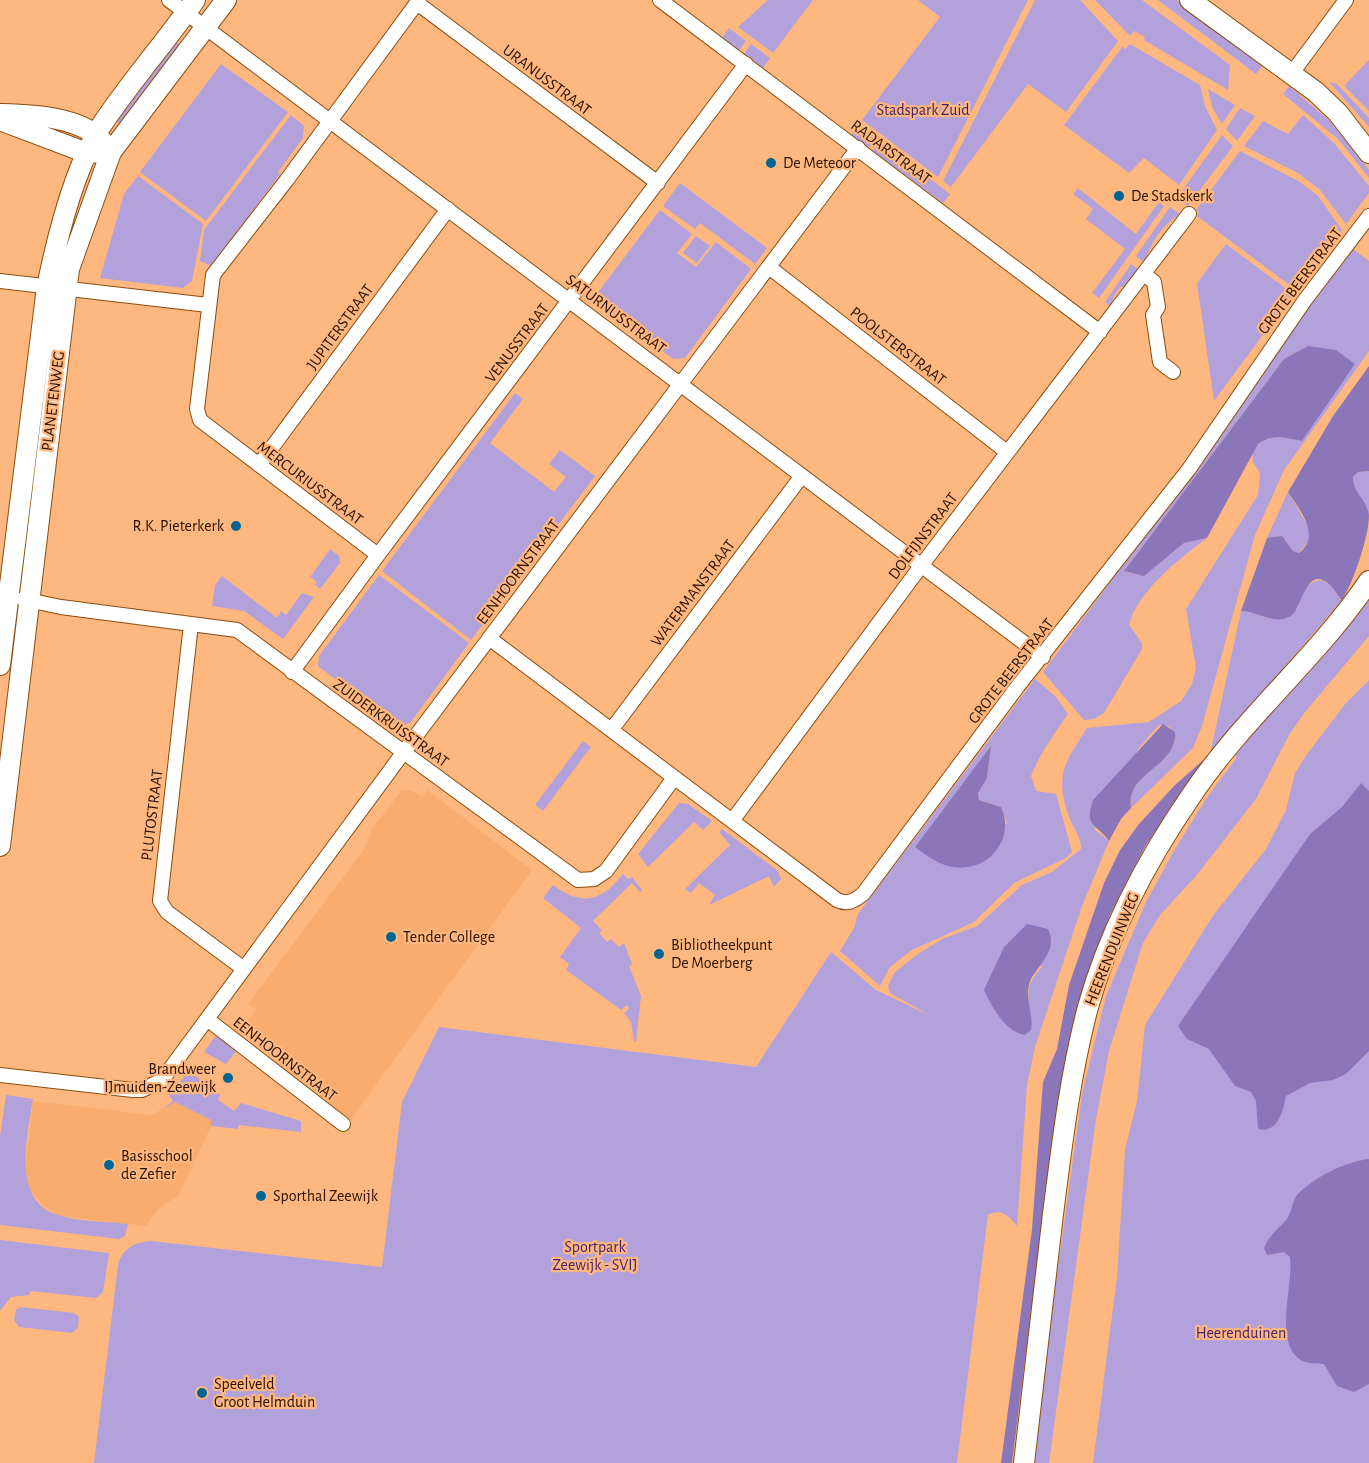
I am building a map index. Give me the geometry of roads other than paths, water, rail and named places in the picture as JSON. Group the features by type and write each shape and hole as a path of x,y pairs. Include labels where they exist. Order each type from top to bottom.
{"main road":[{"name":"PLANETENWEG","path":"0,665 4,597 56,288 73,254 111,152 226,0"},
{"path":"1190,0 1292,73 1338,113 1369,153"},
{"name":"PLANETENWEG","path":"0,846 30,599 61,229 87,153 97,134 190,7"},
{"path":"0,114 59,121 97,134 111,152"},
{"path":"0,120 87,153 111,152"},
{"name":"HEERENDUINWEG","path":"1024,1463 1069,1090 1089,1006 1110,946 1136,887 1191,795 1233,739 1334,627 1369,581"}],"street":[{"name":"SATURNUSSTRAAT","path":"169,0 190,7 205,26 1043,657"},
{"name":"RADARSTRAAT","path":"660,0 1100,332"},
{"path":"1292,73 1346,0"},
{"name":"MERCURIUSSTRAAT","path":"378,555 203,424 197,415 213,275 418,2"},
{"name":"URANUSSTRAAT","path":"418,2 658,183"},
{"name":"VENUSSTRAAT","path":"378,555 746,64"},
{"name":"EENHOORNSTRAAT","path":"0,1075 142,1090 162,1080 403,753 858,148"},
{"name":"JUPITERSTRAAT","path":"259,465 448,209"},
{"name":"DOLFIJNSTRAAT","path":"732,821 921,566 1189,214"},
{"name":"GROTE BEERSTRAAT","path":"489,638 837,900 844,903 852,902 863,894 1188,469 1292,318 1369,216"},
{"name":"POOLSTERSTRAAT","path":"769,267 1007,452"},
{"path":"1144,274 1155,282 1158,307 1154,315 1160,362 1173,372"},
{"path":"0,281 208,305"},
{"name":"WATERMANSTRAAT","path":"612,729 801,477"},
{"path":"292,672 378,555"},
{"name":"ZUIDERKRUISSTRAAT","path":"4,597 30,599 61,607 237,630 570,876 586,881 606,872 674,778"},
{"name":"PLUTOSTRAAT","path":"191,624 160,901 167,912 244,969"},
{"name":"EENHOORNSTRAAT","path":"207,1019 343,1124"}],"place":[{"name":"De Meteoor","path":"771,163"},
{"name":"De Stadskerk","path":"1119,196"},
{"name":"R.K. Pieterkerk","path":"236,526"},
{"name":"Tender College","path":"391,937"},
{"name":"Bibliotheekpunt De Moerberg","path":"659,954"},
{"name":"Brandweer IJmuiden-Zeewijk","path":"228,1078"},
{"name":"Basisschool de Zefier","path":"109,1165"},
{"name":"Sporthal Zeewijk","path":"261,1196"},
{"name":"Speelveld Groot Helmduin","path":"202,1393"}],"park label":[{"name":"Stadspark Zuid","path":"923,110"},
{"name":"Sportpark Zeewijk - SVIJ","path":"595,1256"},
{"name":"Heerenduinen","path":"1241,1333"}]}
